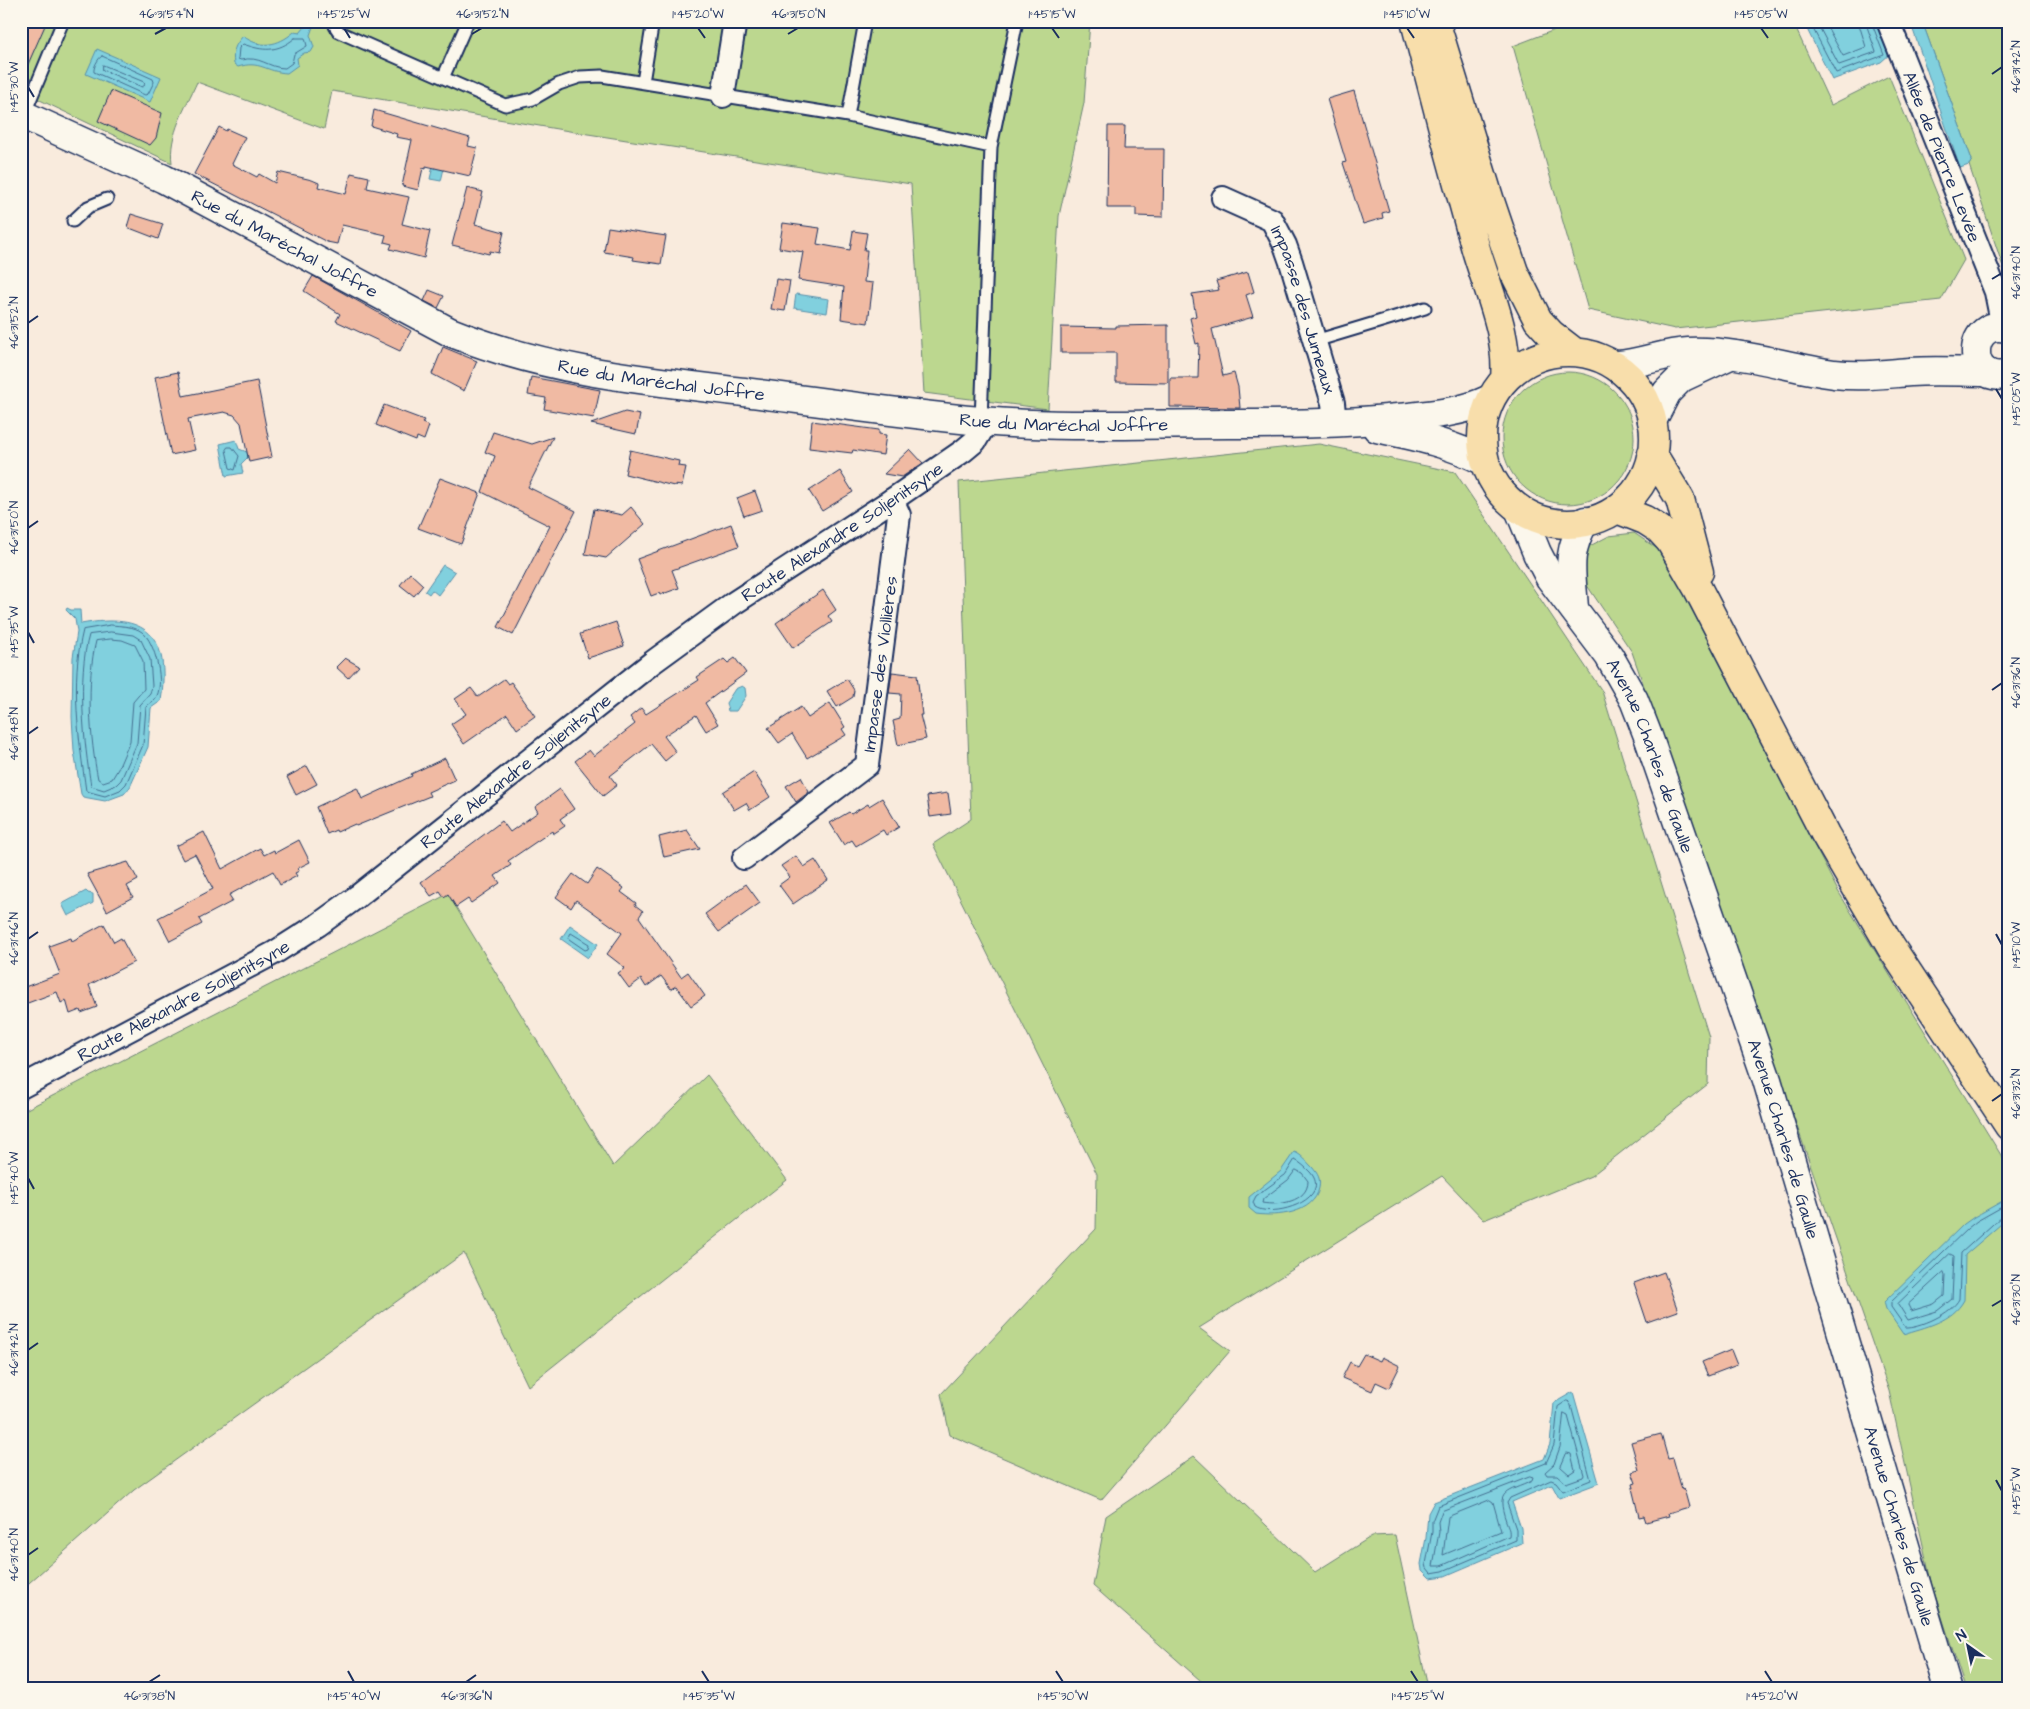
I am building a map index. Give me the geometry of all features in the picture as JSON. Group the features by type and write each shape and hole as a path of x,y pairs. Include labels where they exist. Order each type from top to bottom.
{"main road":[{"path":"1415,21 1465,211 1502,333 1506,363 1498,389 1480,430 1480,472 1492,480 1506,498 1509,509 1558,521 1586,521 1604,516 1617,509 1636,492 1648,475 1652,453 1652,421 1644,400 1632,381 1617,365 1594,355 1573,351 1547,355 1524,366 1498,389"},
{"path":"1435,21 1492,209 1514,272 1538,320 1551,334 1573,351"},
{"path":"1652,453 1680,499 1709,610"},
{"path":"1617,509 1645,520 1670,541 1709,610 1825,834 1891,947 2009,1126"}],"street":[{"path":"723,96 735,21"},
{"name":"Allée de Pierre Levée","path":"1888,21 1996,292 1994,331"},
{"name":"Rue du Maréchal Joffre","path":"22,115 164,179 450,332 484,346 546,363 613,376 981,421 1037,424 1346,423 1444,414 1474,406 1498,389"},
{"name":"Impasse des Jumeaux","path":"1224,198 1272,220 1288,253 1333,403 1346,423"},
{"path":"1911,372 1961,350 1994,331"},
{"path":"1994,331 1976,344 1976,359 1980,367 1999,378"},
{"path":"1617,365 1641,362 1667,354 1687,352 1756,357 1833,374 1867,376 1911,372 1999,378"},
{"path":"1652,421 1667,392 1681,378 1732,354"},
{"name":"Route Alexandre Soljenitsyne","path":"21,1087 274,953 318,925 393,869 652,662 734,603 892,500 975,441 981,431 981,421"},
{"name":"Rue du Maréchal Joffre","path":"1346,423 1439,442 1460,449 1480,472"},
{"name":"Impasse des Viollières","path":"744,858 867,765 899,515 892,500"},
{"name":"Avenue Charles de Gaulle","path":"1509,509 1537,552 1550,578 1622,677 1634,700 1648,736 1767,1080 1947,1688"},
{"path":"1574,609 1570,556 1578,533 1586,521"}],"lane":[{"path":"22,115 63,21"},
{"path":"335,21 335,26 339,32 505,105 533,99 559,84 580,77 602,76 848,116 991,147"},
{"path":"443,78 468,21"},
{"path":"643,82 653,21"},
{"path":"848,116 865,21"},
{"path":"981,421 991,147 1017,21"},
{"path":"72,222 88,207 107,199"},
{"path":"1315,342 1425,308"}],"path":[{"path":"1480,472 1509,509"}],"green space":[{"path":"21,21 1090,21 1084,103 1059,216 1048,409 924,393 911,184 575,132 332,91 324,129 197,82 175,132 171,153 172,163 21,91"},
{"path":"1578,21 1773,21 1796,29 1831,105 1889,76 1964,260 1941,300 1675,329 1588,310 1513,46"},
{"path":"1922,21 2009,21 2009,285 1969,165 1972,160"},
{"path":"1568,372 1593,377 1614,392 1629,413 1634,438 1629,463 1614,484 1593,499 1568,504 1543,499 1522,484 1507,463 1502,438 1507,413 1522,392 1543,377"},
{"path":"1319,444 1455,472 1602,691 1709,1037 1708,1084 1591,1176 1484,1220 1442,1176 1199,1328 1230,1351 1101,1500 950,1435 941,1394 1096,1229 1097,1174 933,844 971,819 959,482"},
{"path":"1634,533 1662,552 1838,891 2009,1168 2009,1688 1965,1688 1932,1586 1889,1391 1632,652 1584,581 1584,549 1609,536"},
{"path":"448,894 613,1166 707,1075 787,1180 528,1386 464,1253 134,1490 21,1590 21,1112"},
{"path":"1194,1456 1315,1572 1372,1536 1395,1535 1428,1688 1209,1688 1093,1586 1106,1516"}],"water":[{"path":"306,21 315,21 310,35 314,47 311,52 304,53 297,58 298,65 287,73 252,65 238,67 234,64 233,55 238,42 243,36 256,43 275,43 294,32 300,33 305,27"},
{"path":"1803,21 1876,21 1890,54 1881,62 1832,80"},
{"path":"1910,21 1922,21 1972,160 1969,165 1960,168"},
{"path":"97,49 161,77 150,102 86,74"},
{"path":"435,157 446,160 441,181 430,179"},
{"path":"796,294 829,299 827,313 794,308"},
{"path":"236,440 239,449 247,452 248,457 241,464 243,473 226,476 220,444"},
{"path":"443,565 455,572 438,595 432,590 429,594 425,591"},
{"path":"67,608 80,610 81,624 104,621 122,622 138,626 149,633 157,644 162,659 161,701 151,708 148,747 130,787 124,794 105,801 83,797 81,794 74,751 72,717 73,657 77,632 75,619 66,610"},
{"path":"742,686 745,688 746,696 736,711 728,711 726,703 735,689"},
{"path":"86,891 93,894 93,903 68,916 62,904"},
{"path":"570,925 598,944 588,958 561,939"},
{"path":"1294,1152 1304,1158 1317,1174 1320,1185 1316,1197 1310,1203 1293,1212 1274,1215 1256,1214 1249,1208 1249,1197 1281,1171"},
{"path":"2008,1198 2008,1218 1965,1255 1964,1300 1959,1307 1952,1314 1937,1323 1903,1334 1886,1309 1884,1302 1964,1224"},
{"path":"1573,1392 1599,1483 1559,1498 1552,1485 1512,1502 1521,1528 1522,1543 1445,1576 1430,1578 1422,1570 1421,1564 1428,1513 1434,1502 1544,1459 1550,1444 1554,1403"}],"building":[{"path":"21,21 47,21 21,80"},
{"path":"111,91 162,113 156,138 150,145 98,121"},
{"path":"1354,91 1389,211 1382,213 1383,218 1363,224 1343,163 1346,162 1327,99"},
{"path":"374,110 470,138 468,146 477,148 470,176 426,166 426,169 423,168 418,190 402,186 412,140 396,137 397,134 371,126"},
{"path":"1108,126 1125,126 1124,149 1164,149 1163,217 1136,216 1136,208 1107,208"},
{"path":"219,127 245,137 232,164 257,177 259,174 275,183 278,172 312,180 319,183 318,187 346,194 351,173 369,177 367,188 409,197 402,224 430,231 424,258 390,249 392,244 384,242 386,235 342,225 337,244 327,242 194,174"},
{"path":"467,188 483,192 475,224 504,232 499,253 490,251 489,254 452,245"},
{"path":"131,214 163,224 158,239 127,227"},
{"path":"783,223 820,228 817,244 850,250 853,231 867,233 864,250 867,250 864,282 873,283 868,323 841,319 844,287 798,280 803,252 779,248"},
{"path":"608,227 666,236 661,264 633,260 634,257 604,252"},
{"path":"1248,272 1254,292 1246,295 1253,317 1212,329 1223,376 1234,373 1238,387 1240,408 1170,407 1170,378 1198,378 1199,343 1196,344 1190,318 1196,316 1192,294 1219,290 1216,281"},
{"path":"313,276 411,331 400,351 336,321 340,314 304,291"},
{"path":"776,279 790,281 785,311 771,309"},
{"path":"429,290 444,296 438,308 424,301"},
{"path":"1168,325 1168,383 1116,382 1116,353 1061,353 1061,327 1116,328 1116,326"},
{"path":"443,347 477,361 464,391 432,374"},
{"path":"178,372 183,396 257,381 272,457 249,462 241,423 234,415 224,412 188,419 195,450 171,455 155,377"},
{"path":"531,377 600,390 594,418 544,409 546,398 528,395"},
{"path":"384,405 424,420 422,423 429,426 424,440 417,437 416,441 376,425"},
{"path":"625,412 640,415 636,434 591,424"},
{"path":"812,421 879,430 879,434 886,435 883,455 853,450 852,453 809,448"},
{"path":"493,432 532,444 553,437 528,487 576,511 513,635 498,627 550,526 482,492 495,456 485,452"},
{"path":"910,449 923,463 902,477 884,474"},
{"path":"630,450 679,461 678,466 686,467 682,486 674,486 625,474"},
{"path":"840,471 853,492 822,511 809,491"},
{"path":"440,478 480,493 461,544 418,528"},
{"path":"755,491 762,510 744,516 737,498"},
{"path":"631,507 645,524 606,558 585,554 594,509 622,515"},
{"path":"731,524 739,546 672,570 679,588 660,595 659,593 651,596 637,559"},
{"path":"410,573 423,585 414,596 400,585"},
{"path":"823,590 836,610 828,616 832,622 793,648 776,623"},
{"path":"616,622 624,646 588,658 580,634"},
{"path":"345,658 359,666 348,678 336,667"},
{"path":"735,658 746,673 705,703 718,724 706,731 696,715 664,736 676,752 665,761 651,744 610,776 617,785 603,796 575,761 589,750 594,756 635,724 630,717 641,708 646,714 699,680 697,677 724,659 728,663"},
{"path":"892,672 917,675 922,715 920,715 926,739 898,745 893,721 900,719 901,694 889,693"},
{"path":"504,679 508,684 511,682 535,716 517,729 507,714 464,744 451,724 466,714 455,699 471,688 478,697"},
{"path":"847,679 854,690 853,697 837,707 827,691"},
{"path":"830,703 845,727 842,729 846,735 807,758 792,734 779,743 768,728 801,707 808,718"},
{"path":"445,758 455,780 428,792 430,796 356,826 355,824 327,834 316,807 357,788 362,799 412,776 411,774"},
{"path":"307,766 317,784 296,795 287,777"},
{"path":"754,772 770,797 750,810 746,803 734,810 723,792"},
{"path":"801,777 809,792 796,802 786,786"},
{"path":"560,789 574,809 560,819 565,826 553,834 552,831 508,861 511,865 495,876 500,883 471,903 468,899 456,907 448,894 444,897 440,891 431,896 421,882 502,821 510,832 538,812 535,807"},
{"path":"948,793 951,814 930,817 927,796"},
{"path":"882,798 899,827 886,835 883,830 856,846 852,840 844,845 830,823 849,812 851,814"},
{"path":"687,830 700,849 664,857 659,837"},
{"path":"204,832 222,869 260,848 264,855 274,850 275,853 299,840 310,862 298,868 299,871 295,873 297,876 280,885 273,871 229,895 233,901 199,919 202,924 170,941 158,918 213,889 195,854 183,860 176,846"},
{"path":"796,856 804,867 815,860 828,880 793,904 779,885 790,877 781,866"},
{"path":"128,862 138,880 127,886 133,897 107,911 87,874"},
{"path":"597,869 624,888 621,892 643,911 639,917 681,977 688,972 705,996 691,1006 676,986 671,989 661,976 646,987 641,979 629,988 618,973 625,968 607,954 622,933 576,900 571,908 556,897 573,874 587,884"},
{"path":"746,884 760,903 719,932 705,914"},
{"path":"104,924 114,942 121,938 134,962 89,985 97,1007 81,1013 80,1010 70,1014 66,1000 61,1003 57,992 25,1004 22,988 60,974 49,946 71,938 72,941"},
{"path":"1664,1272 1678,1311 1647,1322 1634,1283"},
{"path":"1731,1350 1737,1365 1708,1376 1702,1362"},
{"path":"1364,1354 1380,1361 1382,1357 1400,1366 1389,1388 1376,1382 1372,1391 1342,1378 1350,1362 1357,1366"},
{"path":"1661,1434 1668,1459 1673,1458 1689,1507 1668,1513 1669,1516 1646,1522 1644,1516 1639,1517 1632,1488 1634,1488 1633,1484 1636,1483 1632,1472 1639,1470 1631,1442"}]}
